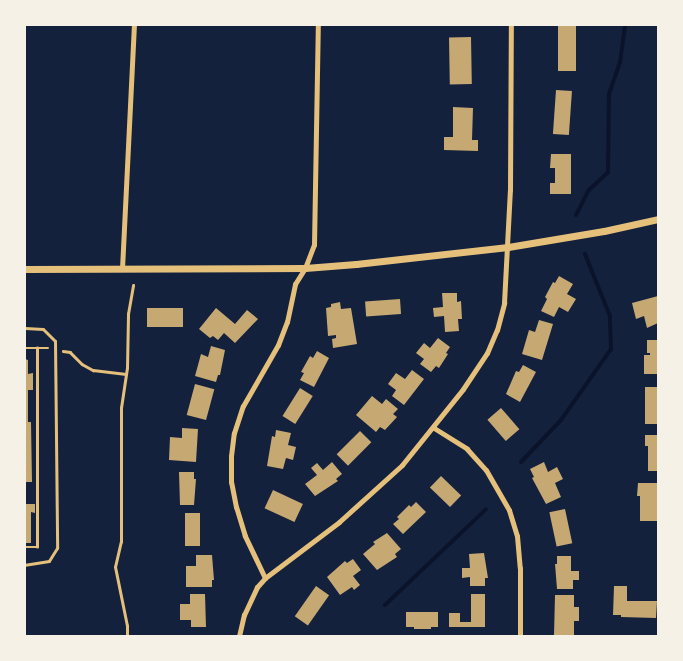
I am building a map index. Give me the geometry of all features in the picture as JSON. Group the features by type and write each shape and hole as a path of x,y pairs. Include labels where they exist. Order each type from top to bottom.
{"street":[{"path":"122,269 134,25"},
{"path":"265,578 246,536 236,507 231,482 231,456 234,433 243,406 278,345 287,322 295,284 305,268 314,244 318,25"},
{"path":"239,636 244,615 256,587 372,494 402,465 434,428 476,370 496,330 504,303 508,247 511,25"},
{"path":"25,270 305,268 508,247 604,231 658,219"},
{"path":"434,428 467,449 486,470 509,510 517,536 520,568 520,636"}],"lane":[{"path":"25,328 43,329 55,341 57,548 49,561 25,565"}],"path":[{"path":"127,636 128,626 115,567 121,542 121,408 126,374 128,314 132,285"},
{"path":"25,348 49,348"},
{"path":"25,547 37,547 36,348"},
{"path":"64,351 73,354 82,364 93,370 126,374"}],"building":[{"path":"558,25 576,25 576,71 558,71"},
{"path":"449,37 471,37 472,84 450,84"},
{"path":"556,90 572,91 569,135 553,134"},
{"path":"453,107 473,108 472,140 478,140 478,151 444,150 444,137 453,137"},
{"path":"551,154 571,154 571,194 550,194 550,183 555,183 555,168 550,168"},
{"path":"559,276 573,284 567,294 576,299 568,312 559,307 554,317 541,311 547,299 545,297 553,282 555,283"},
{"path":"442,293 457,293 457,302 461,301 462,319 458,319 459,331 445,332 444,316 434,317 433,308 443,307"},
{"path":"658,296 658,323 647,328 644,316 636,319 632,303"},
{"path":"400,299 401,314 366,316 365,301"},
{"path":"340,302 341,309 351,308 357,344 333,348 332,339 336,338 336,335 328,336 326,308 331,307 331,304"},
{"path":"147,308 183,308 183,327 147,327"},
{"path":"216,308 235,324 247,310 258,319 235,343 224,333 218,340 213,336 210,338 199,329"},
{"path":"539,320 553,324 542,360 522,354 529,330 535,332"},
{"path":"438,338 450,347 439,368 436,366 431,372 420,364 424,359 416,353 424,343 430,348"},
{"path":"647,340 658,340 658,374 644,374 644,355 650,355 650,353 647,353"},
{"path":"211,346 225,350 220,375 218,375 216,382 195,376 201,354 208,357"},
{"path":"317,351 329,358 314,387 300,380 304,373 301,372 310,356 313,358"},
{"path":"25,359 28,360 28,374 33,373 33,390 28,390 28,422 31,422 32,482 25,482"},
{"path":"523,365 536,372 520,402 506,394 516,371 519,372"},
{"path":"412,370 424,379 404,405 392,396 396,390 388,384 396,373 405,379"},
{"path":"195,384 214,389 206,420 187,415"},
{"path":"645,387 658,387 658,424 645,424"},
{"path":"300,388 313,396 295,424 283,416"},
{"path":"372,396 382,404 386,399 398,409 393,414 397,417 385,430 380,427 376,432 356,415"},
{"path":"501,408 519,429 506,441 487,420"},
{"path":"182,428 198,429 196,462 169,460 170,437 182,438"},
{"path":"276,430 291,433 288,445 296,447 293,460 286,458 283,469 267,466 272,436 275,437"},
{"path":"360,431 371,442 348,466 337,454"},
{"path":"645,435 658,435 658,471 648,471 648,446 645,446"},
{"path":"332,462 342,474 336,479 338,481 315,496 305,484 317,475 311,468 317,463 323,470"},
{"path":"544,462 548,472 557,467 563,479 555,483 561,497 546,504 532,478 534,477 530,469"},
{"path":"179,472 194,472 194,479 196,479 194,505 180,505"},
{"path":"441,476 461,495 450,507 430,488"},
{"path":"638,483 658,483 658,521 640,521 640,496 637,496"},
{"path":"273,490 303,504 294,522 265,508"},
{"path":"416,502 426,512 403,534 393,524 409,505 411,507"},
{"path":"25,504 35,504 35,513 31,512 31,543 25,543"},
{"path":"565,509 572,543 557,547 549,512"},
{"path":"185,513 200,513 200,546 185,546"},
{"path":"387,533 401,549 395,554 397,557 377,570 363,554 375,544 373,542"},
{"path":"484,553 488,578 485,578 485,586 470,586 470,577 462,578 462,568 470,568 469,554"},
{"path":"196,555 212,555 214,580 212,580 212,587 186,587 186,566 196,566"},
{"path":"557,556 571,556 571,571 579,571 579,580 573,580 573,589 557,589 555,564 557,564"},
{"path":"353,559 361,570 353,576 360,585 354,590 352,587 340,595 327,577 345,561 347,563"},
{"path":"316,586 329,595 308,625 295,616"},
{"path":"614,586 627,586 627,601 657,601 656,618 613,615"},
{"path":"190,594 205,594 206,627 191,627 191,620 180,620 180,604 190,604"},
{"path":"471,594 485,594 485,627 449,627 449,613 460,613 460,622 471,622"},
{"path":"555,595 574,595 574,607 579,607 579,621 574,621 574,635 554,635"},
{"path":"406,612 438,612 438,627 414,629 414,627 406,627"}],"waterway":[{"path":"576,215 589,190 608,172 609,94 620,62 625,25"},
{"path":"521,462 561,420 611,349 610,316 585,254"},
{"path":"385,605 486,509"}]}
